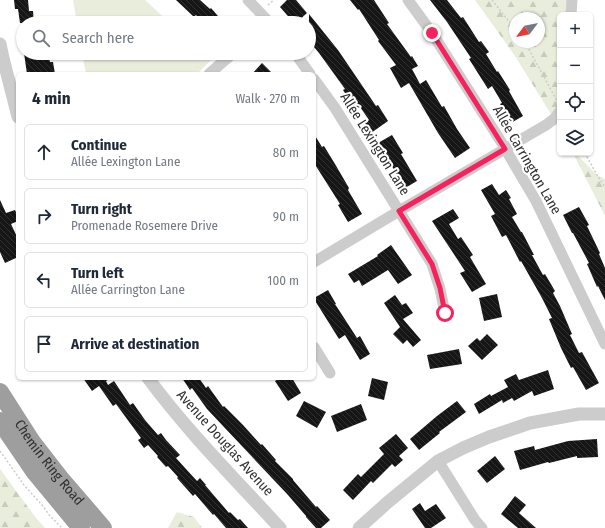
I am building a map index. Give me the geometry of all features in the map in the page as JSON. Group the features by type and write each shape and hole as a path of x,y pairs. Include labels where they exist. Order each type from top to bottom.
{"highway":[{"name":"Chemin Ring Road","path":"0,392 32,442 60,478 103,528"},
{"name":"Chemin Ring Road","path":"0,421 34,471 81,528"}],"street":[{"path":"248,0 263,16"},
{"name":"Allée Carrington Lane","path":"408,0 432,33 536,201 605,344"},
{"path":"571,12 572,0"},
{"path":"0,44 16,108"},
{"path":"211,72 225,60"},
{"path":"300,60 309,72"},
{"name":"Allée Lexington Lane","path":"316,82 335,108 432,264 440,288 445,313"},
{"path":"316,261 546,125 557,114"},
{"path":"316,350 330,373"},
{"name":"Avenue Douglas Avenue","path":"150,380 193,433 280,528"},
{"path":"359,528 438,461 463,448 489,437 530,423 578,414 605,414"},
{"path":"438,461 475,520 482,528"}],"path":[{"path":"492,0 509,21"},
{"path":"528,48 557,101"},
{"path":"587,156 605,187"},
{"path":"0,451 24,485 62,528"}],"green space":[{"path":"73,0 145,0 162,16 76,16"},
{"path":"475,0 572,0 571,12 557,12 557,115 554,119 509,48 545,48 545,12 509,12 509,48"},
{"path":"83,60 211,60 199,72 86,72"},
{"path":"575,156 578,156 597,175 605,179 605,216"},
{"path":"0,469 36,518 45,528 0,528"},
{"path":"177,512 194,517 202,528 168,528"}],"building":[{"path":"14,0 28,0 29,11 33,11 33,16 19,16 18,9 15,9"},
{"path":"176,0 200,0 210,9 211,8 218,16 196,15 193,16"},
{"path":"287,0 296,0 307,13 304,16 288,16 280,7"},
{"path":"350,0 374,0 389,23 387,24 418,66 412,69 420,84 426,80 442,107 444,106 470,148 455,158 438,133 409,83 401,88 390,68 396,65 378,41 379,40 359,9 358,10"},
{"path":"430,0 447,0 461,18 463,17 479,42 481,41 489,52 486,54 510,90 509,91 523,116 511,123 492,86 488,89 469,59 471,58"},
{"path":"316,23 338,50 388,121 371,133 365,123 369,120 358,104 354,107 343,90 345,89 316,49"},
{"path":"25,60 50,60 50,62 53,62 55,72 27,72"},
{"path":"262,63 271,72 254,72"},
{"path":"392,135 417,181 405,188 378,143"},
{"path":"316,137 322,147 324,146 335,164 362,214 348,222 338,205 340,204 316,166"},
{"path":"492,184 499,195 506,190 511,198 509,199 517,214 512,217 522,232 543,275 545,274 555,291 553,293 560,306 572,334 570,335 579,353 582,352 599,383 586,390 573,367 571,368 561,348 549,319 552,318 542,298 521,261 520,262 506,235 502,237 491,216 495,214 481,190"},
{"path":"0,200 6,213 15,210 16,212 16,222 11,224 16,235 16,258 5,263 0,252"},
{"path":"579,207 589,225 587,226 600,253 599,254 605,268 605,300 598,286 597,287 587,264 589,263 563,215"},
{"path":"453,209 459,218 449,224 458,239 461,237 473,255 470,257 486,284 472,292 460,273 465,271 432,221"},
{"path":"391,245 412,275 398,284 388,270 362,286 359,280 354,283 348,274 378,256 377,255"},
{"path":"328,290 335,304 357,338 360,336 370,354 360,360 345,335 339,339 316,302 316,297"},
{"path":"497,294 502,317 484,321 479,298"},
{"path":"395,295 402,305 406,303 413,313 403,319 421,340 413,347 407,340 403,344 393,334 400,327 384,303"},
{"path":"487,334 498,345 482,360 468,346 477,338 480,341"},
{"path":"459,349 462,364 430,369 427,355"},
{"path":"548,370 554,389 534,396 532,391 514,401 512,398 503,403 502,400 479,414 474,404 490,394 491,396 508,387 504,380 516,374 519,380"},
{"path":"372,378 388,382 384,400 368,396"},
{"path":"84,380 108,380 106,381 108,385 114,381 130,405 133,403 158,435 161,433 180,455 176,458 186,469 197,481 200,478 229,513 230,512 238,520 240,519 248,528 226,528 195,494 193,496 177,478 178,477 168,466 166,467 148,445 144,448 138,440 141,438 116,404 113,406 99,386 92,391"},
{"path":"183,380 200,380 206,388 208,386 223,407 224,406 261,445 262,444 316,507 317,506 330,520 321,528 316,528 288,495 207,409 192,388 190,390"},
{"path":"293,380 301,393 288,401 275,381"},
{"path":"304,401 326,412 317,428 296,416"},
{"path":"457,401 466,412 439,432 440,433 419,450 410,439"},
{"path":"361,404 367,420 337,432 331,416"},
{"path":"396,434 408,448 399,456 403,460 395,467 392,464 373,483 371,481 353,500 343,490 358,474 361,477 384,454 379,448"},
{"path":"597,439 598,457 577,458 577,456 520,470 514,451 534,446 535,450 568,441"},
{"path":"495,456 505,469 487,483 477,471"},
{"path":"515,496 526,505 519,513 536,528 518,528 501,514"},
{"path":"420,503 425,511 436,504 446,518 431,528 425,528 412,509"}],"route":[{"path":"432,33 505,149 399,211 432,264 440,288 445,313"}]}
